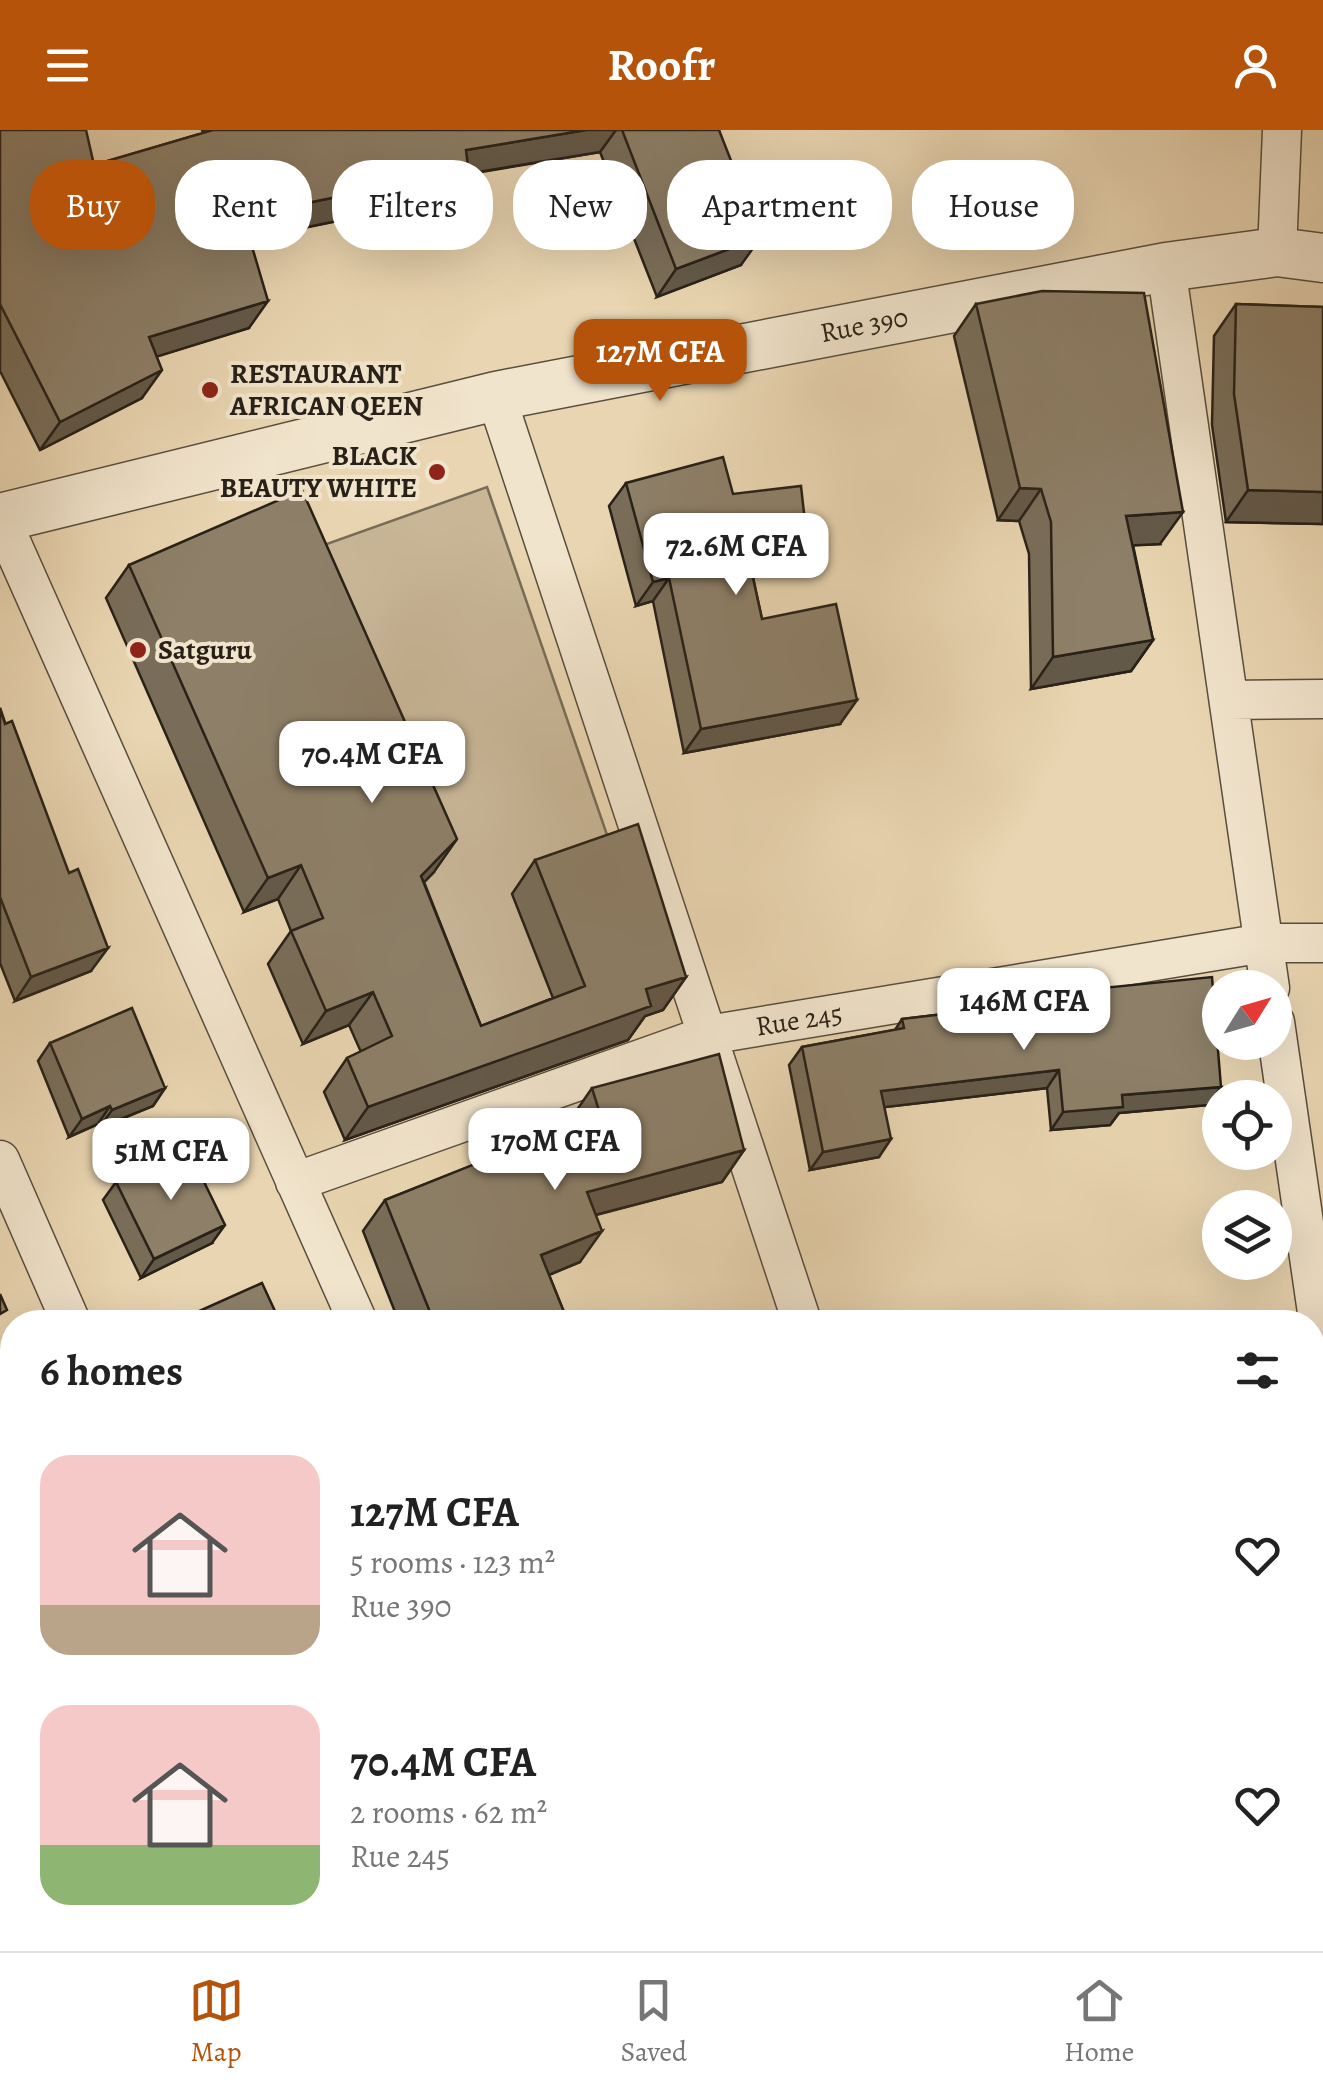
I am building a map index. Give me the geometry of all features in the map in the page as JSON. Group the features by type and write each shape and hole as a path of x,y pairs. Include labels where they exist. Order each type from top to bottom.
{"street":[{"path":"1277,252 1282,130"},
{"name":"Rue 390","path":"0,518 496,396 1166,267 1277,252 1323,258"},
{"path":"1166,267 1268,970"},
{"path":"496,396 798,1310"},
{"path":"0,518 353,1310"},
{"path":"1229,700 1323,699"},
{"name":"Rue 245","path":"295,1182 708,1035 1264,943 1323,942"},
{"path":"1280,1060 1317,1310"},
{"path":"0,1160 66,1310"}],"shaded area":[{"path":"487,487 615,858 561,1019 458,1059 293,556"}],"building":[{"path":"0,130 86,130 93,160 30,160 30,250 155,250 155,160 111,160 213,130 586,130 466,150 467,160 332,160 332,198 312,202 312,160 175,160 175,250 253,250 268,301 149,337 162,370 60,422 0,304"},
{"path":"622,130 719,130 731,160 667,160 667,246 647,194 647,160 634,160"},
{"path":"669,250 726,250 676,269"},
{"path":"1042,291 1144,293 1183,512 1126,516 1153,640 1053,657 1051,522 1041,489 1020,488 976,304"},
{"path":"1236,304 1323,307 1323,492 1248,490 1234,394"},
{"path":"723,457 733,494 801,486 806,531 744,537 762,619 836,604 857,700 701,729 669,578 653,582 626,483"},
{"path":"302,490 457,839 421,876 481,1026 585,986 535,860 638,824 686,977 646,989 651,1006 368,1107 347,1058 392,1036 373,992 326,1011 291,931 323,918 301,865 268,878 129,565"},
{"path":"0,708 5,724 12,721 69,873 78,869 108,948 31,977 0,897"},
{"path":"1202,978 1202,1060 1219,1060 1220,1080 1202,1080 1202,1089 1122,1095 1123,1107 1063,1112 1059,1070 881,1091 891,1139 823,1152 802,1047 904,1028 902,1019 1053,1001 1052,993"},
{"path":"132,1008 165,1088 82,1119 50,1043"},
{"path":"719,1054 744,1150 587,1192 602,1231 541,1255 563,1310 429,1310 385,1200 600,1114 592,1088"},
{"path":"187,1147 225,1225 154,1259 116,1182"},
{"path":"262,1283 274,1310 202,1310"}],"place":[{"name":"RESTAURANT AFRICAN QEEN","path":"210,390"},
{"name":"BLACK BEAUTY WHITE","path":"437,472"},
{"name":"Satguru","path":"138,650"}]}
